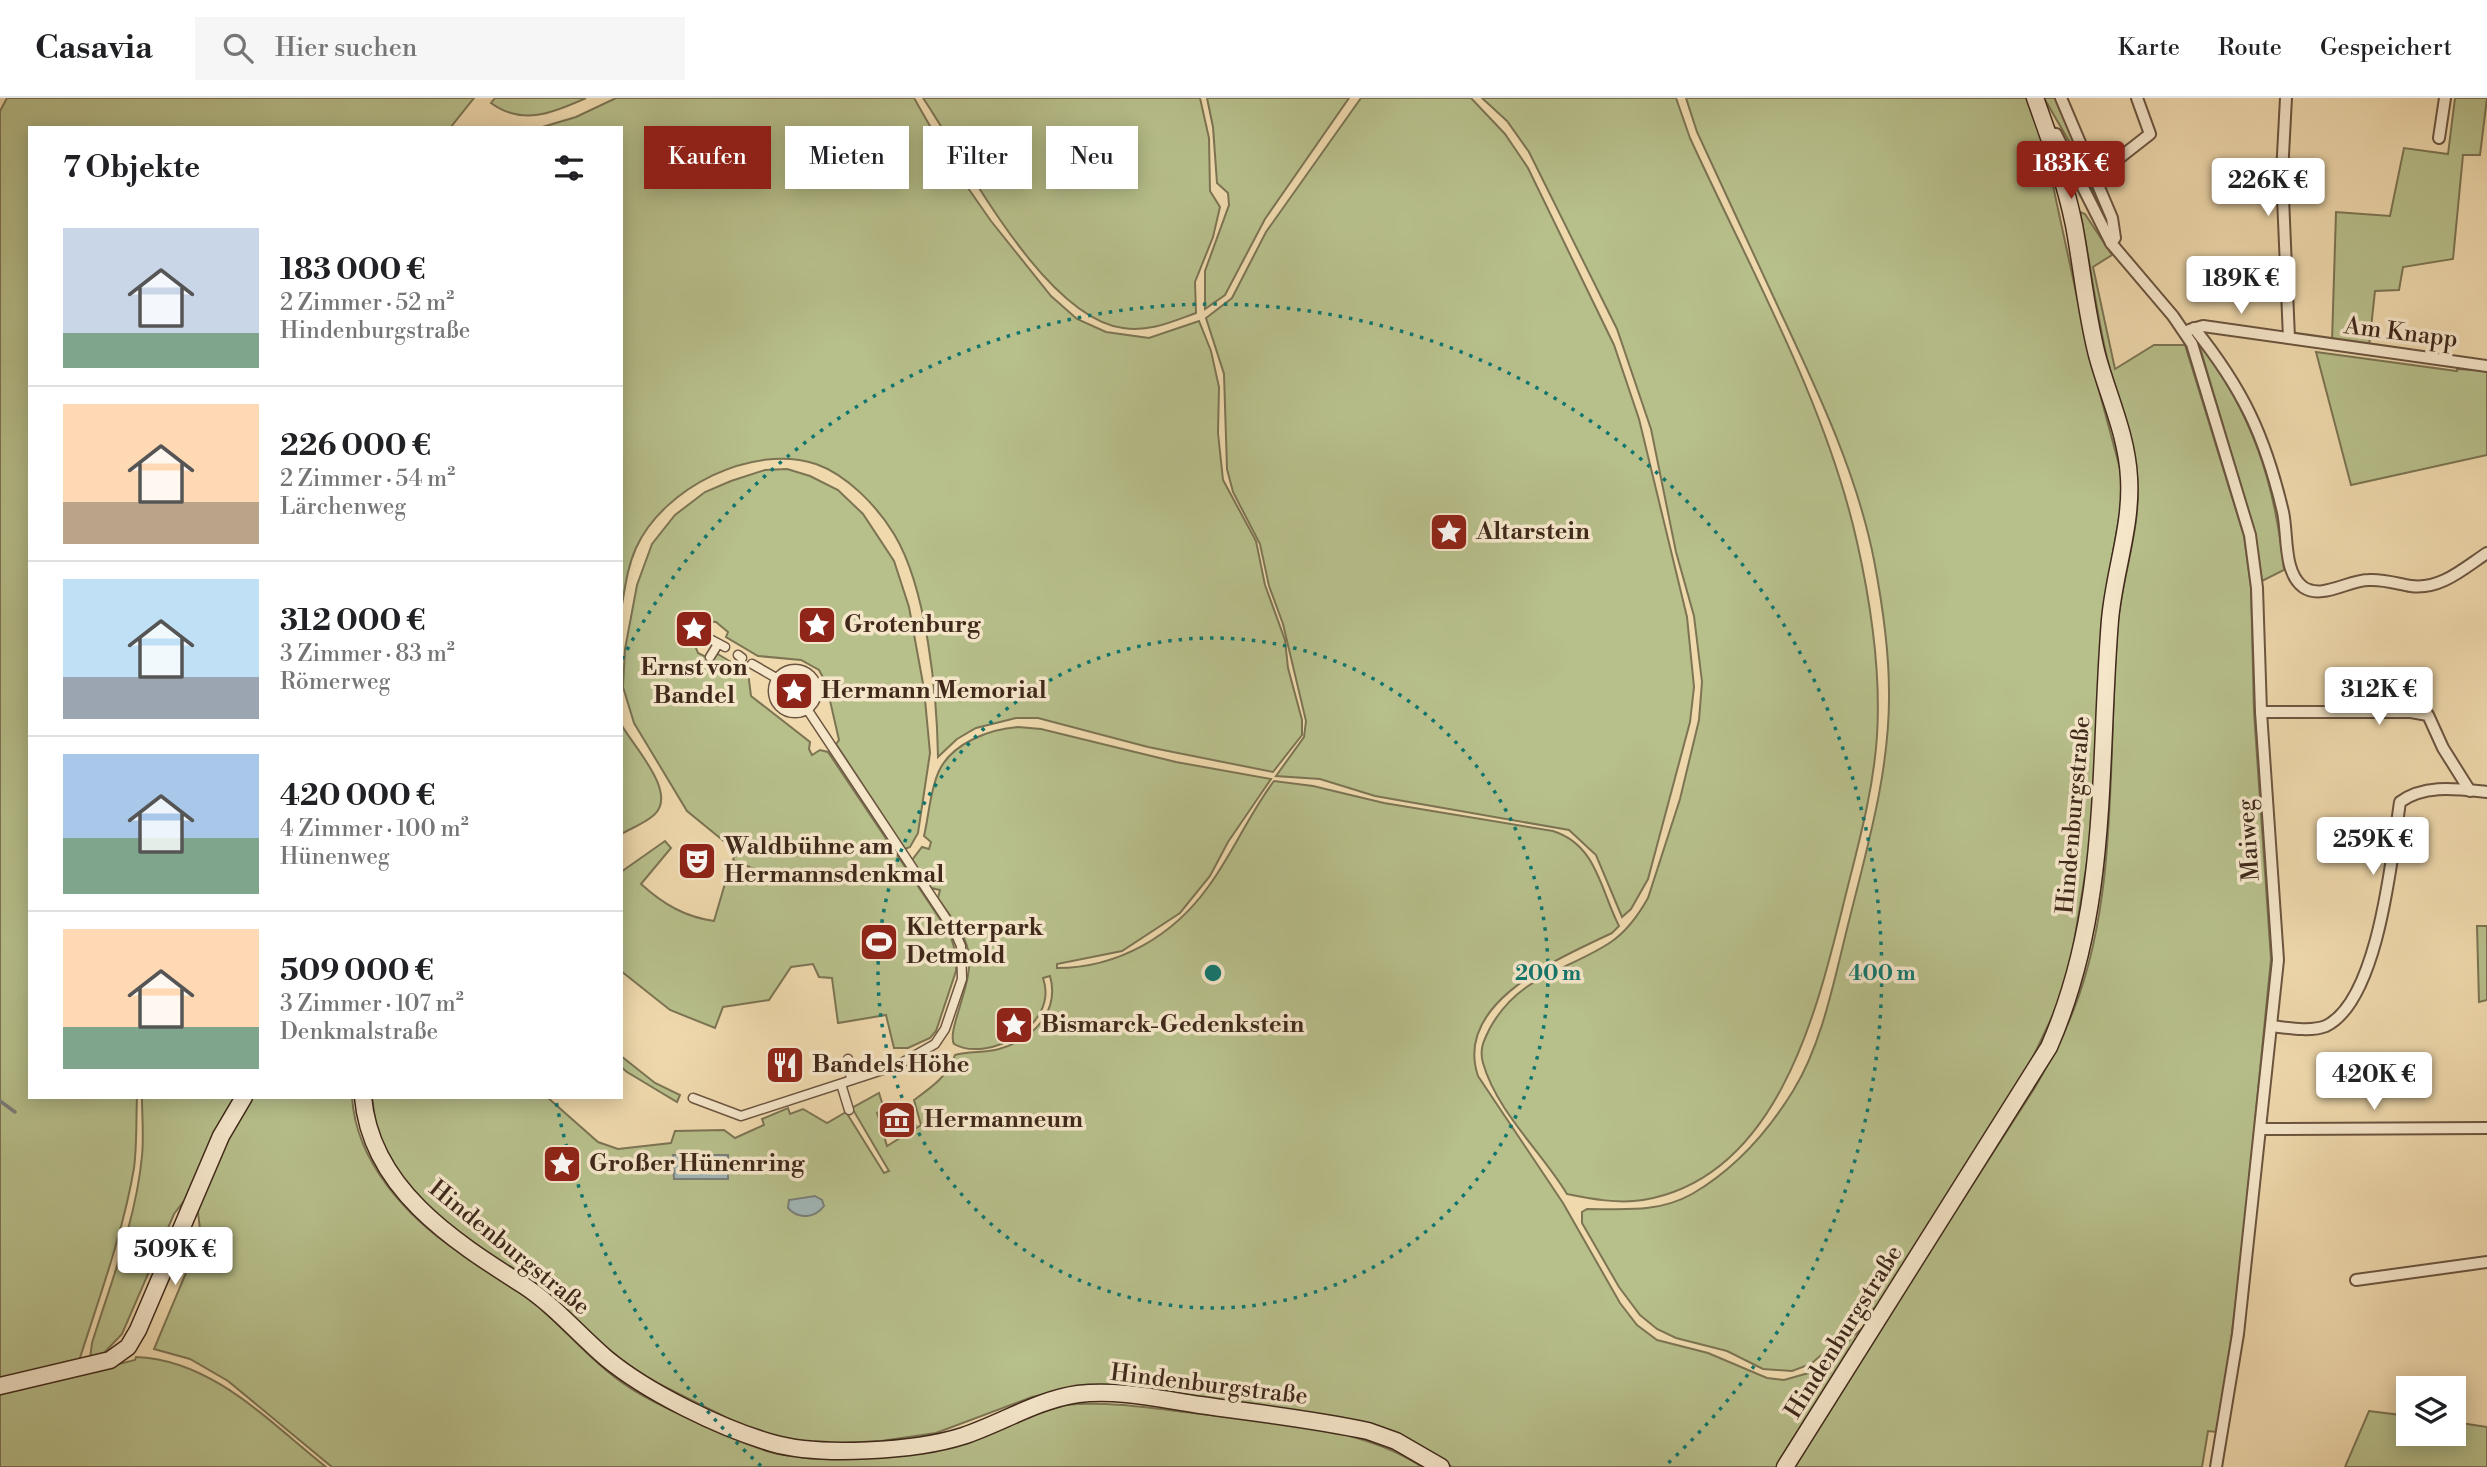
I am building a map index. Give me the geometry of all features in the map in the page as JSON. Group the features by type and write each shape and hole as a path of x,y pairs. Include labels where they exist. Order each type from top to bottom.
{"main road":[{"name":"Hindenburgstraße","path":"1785,1467 2049,1048 2068,1003 2088,923 2099,834 2110,617 2125,535 2129,477 2121,428 2097,355 2074,224 2035,98"},
{"path":"0,1386 110,1360 128,1347 138,1330 221,1136 243,1099"},
{"name":"Hindenburgstraße","path":"363,1099 366,1128 377,1154 401,1189 441,1228 544,1300 605,1357 635,1380 755,1437 786,1447 822,1451 915,1445 964,1435 1053,1399 1110,1393 1347,1427 1396,1441 1441,1467"}],"street":[{"path":"2061,98 2115,230 2115,238 2110,243"},
{"path":"2095,177 2150,134 2137,98"},
{"path":"2286,98 2282,174 2289,338"},
{"path":"2439,138 2445,98"},
{"name":"Maiweg","path":"2048,133 2056,134 2066,148 2110,243 2190,330 2250,535 2257,588 2261,712 2278,960 2238,1334 2216,1467"},
{"name":"Am Knapp","path":"2190,330 2203,326 2487,366"},
{"path":"2190,330 2237,388 2264,442 2285,520 2291,569 2304,587 2318,593 2371,579 2414,586 2437,584 2487,553"},
{"path":"706,637 778,679"},
{"path":"710,657 737,655"},
{"path":"789,670 803,670 814,679 815,692 807,709 790,710 775,698 778,679 789,670"},
{"path":"693,1098 741,1116 898,1065 942,1043 960,989 966,956 956,930 854,786 807,709"},
{"path":"2261,712 2411,712 2428,715 2442,748 2470,791"},
{"path":"2272,1027 2324,1026 2344,1009 2361,980 2378,937 2400,802 2414,792 2428,789 2487,793"},
{"path":"848,1059 851,1080"},
{"path":"841,1083 849,1110"},
{"path":"2261,1129 2487,1128"},
{"path":"2356,1280 2487,1262"}],"green space":[{"path":"7,98 474,98 452,126 28,126 28,1099 137,1099 134,1168 124,1217 79,1361 0,1378 0,111"},
{"path":"495,98 586,98 550,112 526,115 503,110 491,103"},
{"path":"616,98 914,98 930,126 923,126 923,189 969,189 1051,296 1077,319 1106,332 1149,338 1199,321 1211,351 1219,387 1218,433 1223,480 1256,541 1265,585 1285,640 1288,668 1302,720 1302,735 1273,772 1148,747 1038,718 1016,718 976,728 957,739 938,757 928,642 915,583 905,557 894,534 870,502 839,476 816,464 791,459 765,460 712,476 688,490 649,526 636,548 623,599 623,126 546,126 576,117"},
{"path":"923,98 1200,98 1209,138 1210,191 1220,207 1213,237 1195,282 1196,313 1169,323 1133,329 1093,318 1064,296 1036,267 980,189 1032,189 1032,126 941,126"},
{"path":"1207,98 1349,98 1265,219 1225,295 1205,309 1205,271 1229,205 1228,193 1217,183 1213,127"},
{"path":"1361,98 1471,98 1505,134 1528,168 1614,345 1639,419 1687,617 1694,687 1690,722 1648,879 1631,909 1622,917 1596,855 1569,830 1375,796 1320,779 1276,776 1304,737 1306,721 1283,624 1269,586 1260,544 1233,492 1227,469 1224,374 1206,318 1232,298 1266,232"},
{"path":"1482,98 1676,98 1690,138 1784,336 1826,438 1857,542 1871,614 1878,687 1877,736 1872,780 1831,953 1802,1044 1782,1088 1757,1127 1726,1161 1688,1186 1643,1200 1615,1201 1567,1194 1498,1098 1482,1058 1483,1045 1490,1028 1515,996 1545,976 1617,938 1637,916 1648,898 1680,799 1699,720 1702,682 1694,616 1676,552 1651,429 1617,329 1529,152 1507,121"},
{"path":"1686,98 2028,98 2042,135 2090,357 2122,476 2122,501 2102,616 2092,832 2070,967 2061,998 2024,1076 1878,1305 1811,1364 1792,1371 1763,1369 1727,1351 1676,1338 1657,1329 1640,1315 1619,1287 1582,1223 1582,1212 1587,1209 1654,1207 1679,1200 1708,1184 1749,1149 1793,1091 1812,1053 1832,991 1869,841 1886,752 1889,675 1882,609 1867,528 1847,464 1822,402 1697,132"},
{"path":"2044,98 2058,98 2102,201 2098,203 2077,155"},
{"path":"2455,98 2487,98 2480,155 2463,155 2453,259 2403,267 2399,290 2375,291 2369,346 2332,342 2336,212 2390,216 2404,148 2448,154"},
{"path":"2080,212 2085,214 2112,255 2093,267 2115,369 2154,345 2185,345 2244,536 2251,586 2254,712 2271,959 2242,1254 2226,1379 2216,1432 2208,1431 2202,1467 1791,1467 2034,1089 2070,1019 2089,964 2105,867 2118,622 2135,531 2138,494 2135,461 2107,358"},
{"path":"2198,341 2217,368 2247,422 2267,478 2284,570 2262,581 2255,533"},
{"path":"2316,352 2457,371 2474,370 2477,366 2487,367 2487,455 2351,485"},
{"path":"787,469 810,476 838,490 863,514 894,561 909,607 924,689 930,753 918,833 910,847 905,849 836,744 839,740 826,683 819,670 801,660 758,656 726,637 728,632 716,622 697,621 698,624 692,625 695,628 689,629 692,635 688,638 692,638 698,653 706,657 716,653 748,672 751,696 810,742 812,755 820,750 828,752 950,934 957,957 956,971 936,1031 930,1038 908,1048 894,1048 886,1015 838,1023 832,978 819,977 813,964 791,967 769,1000 723,1007 715,1028 670,1010 623,973 623,871 665,841 671,848 641,884 666,903 693,916 714,921 729,870 795,880 794,876 754,869 733,860 736,851 687,811 634,723 623,687 625,649 637,585 652,544 675,515 705,492 765,470"},
{"path":"623,727 651,769 661,794 660,806 654,815 623,833"},
{"path":"1018,727 1041,729 1176,762 1271,779 1228,842 1210,876 1180,913 1122,951 1057,964 1057,968 1080,967 1122,955 1142,946 1178,920 1194,905 1217,874 1274,781 1313,786 1384,803 1553,831 1579,847 1595,870 1619,926 1612,933 1540,970 1516,986 1496,1005 1481,1026 1474,1050 1478,1076 1563,1203 1620,1303 1637,1325 1657,1340 1708,1353 1767,1378 1784,1380 1812,1372 1865,1326 1776,1467 1452,1467 1435,1455 1371,1426 1340,1417 1159,1391 1091,1386 1032,1397 936,1433 881,1441 804,1445 755,1432 633,1371 538,1286 462,1236 430,1209 389,1161 377,1135 372,1099 549,1099 598,1142 618,1149 671,1143 675,1131 724,1130 735,1138 764,1125 762,1119 788,1108 790,1114 803,1109 827,1123 846,1112 884,1173 889,1171 852,1108 879,1093 884,1109 877,1113 887,1146 921,1125 914,1100 944,1075 955,1055 999,1049 1023,1038 1041,1022 1051,1001 1050,976 1043,978 1045,995 1041,1011 1031,1025 1017,1036 984,1048 968,1049 954,1044 954,1027 968,975 968,950 959,929 938,898 940,890 931,888 912,860 922,847 929,849 931,842 924,836 930,803 936,778 945,761 962,745 996,731"},
{"path":"2477,926 2487,926 2487,1000 2479,1002"},
{"path":"623,1058 655,1083 680,1095 677,1102 623,1069"},
{"path":"142,1099 236,1099 187,1197 174,1214 122,1334 103,1354 90,1358 92,1343 122,1251 134,1204 143,1149"},
{"path":"250,1099 352,1099 363,1144 374,1166 404,1206 422,1223 460,1253 526,1296 604,1369 630,1388 674,1412 769,1451 785,1455 820,1457 892,1452 963,1436 1065,1405 1097,1404 1145,1407 1312,1428 1370,1442 1422,1467 332,1467 228,1381 190,1359 154,1349 201,1237 198,1213 194,1210 225,1141"},
{"path":"136,1357 164,1361 215,1381 261,1413 326,1467 0,1467 0,1394 135,1360"},
{"path":"2369,1411 2396,1414 2396,1446 2466,1446 2466,1424 2487,1427 2487,1467 2345,1467"}],"water":[{"path":"673,1155 728,1155 728,1179 674,1179"},
{"path":"815,1196 822,1200 824,1206 812,1215 802,1216 788,1208 789,1200"}],"waterway":[{"path":"0,1101 15,1112"}],"place":[{"name":"Altarstein","path":"1449,532"},
{"name":"Grotenburg","path":"817,625"},
{"name":"Ernst von Bandel","path":"694,629"},
{"name":"Hermann Memorial","path":"794,691"},
{"name":"Waldbühne am Hermannsdenkmal","path":"697,861"},
{"name":"Kletterpark Detmold","path":"879,942"},
{"name":"Bismarck-Gedenkstein","path":"1014,1025"},
{"name":"Bandels Höhe","path":"785,1065"},
{"name":"Hermanneum","path":"897,1120"},
{"name":"Großer Hünenring","path":"562,1164"}]}
